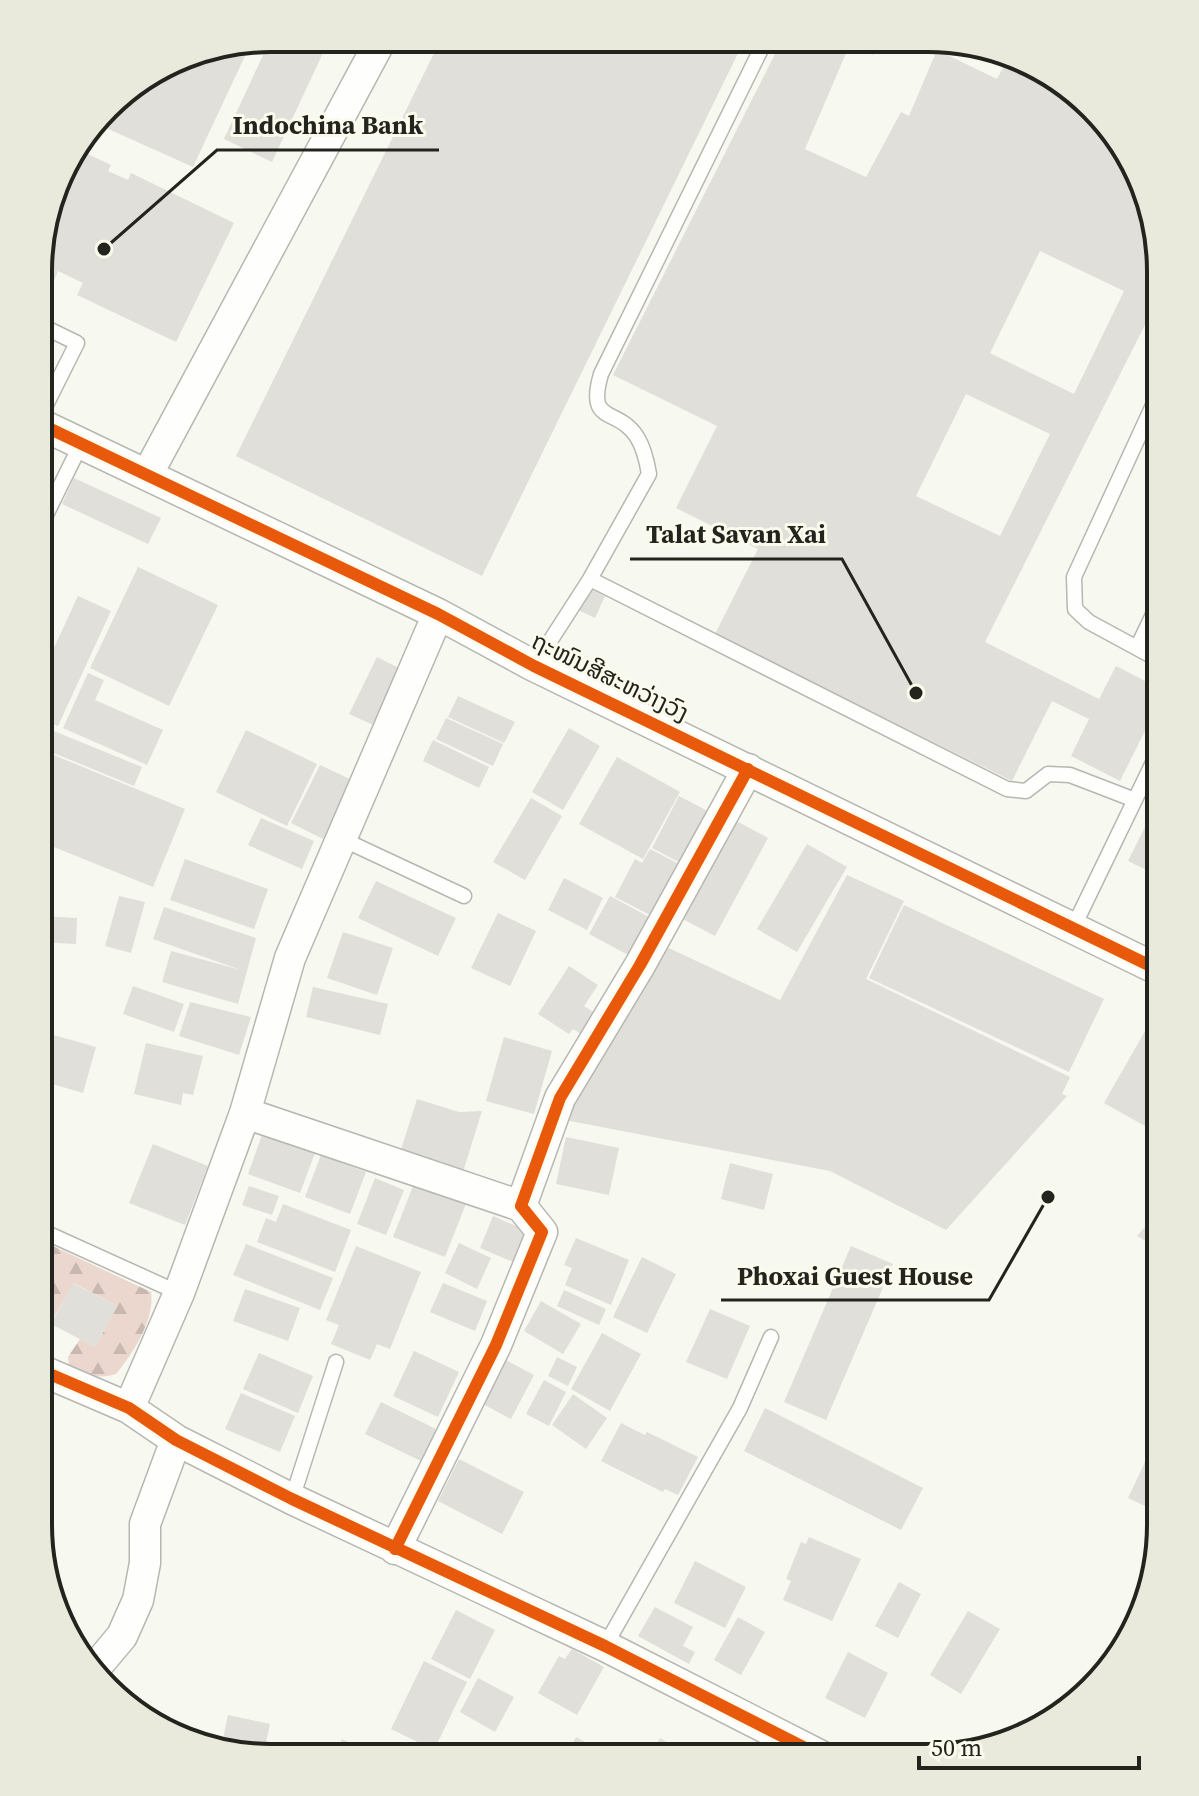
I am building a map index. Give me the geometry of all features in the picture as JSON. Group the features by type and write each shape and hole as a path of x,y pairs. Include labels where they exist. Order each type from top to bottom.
{"street":[{"path":"147,475 374,52"},
{"name":"ຖະໜົນສີສະຫວ່າງວົງ","path":"52,430 438,614 534,666 1147,964"},
{"path":"129,1408 179,1293 245,1113 290,958 438,614"},
{"path":"521,1206 560,1098 640,965 748,769"},
{"path":"245,1113 521,1206 542,1232 537,1252 496,1345 395,1549"},
{"path":"52,1375 129,1408 176,1440 292,1499 605,1646 798,1744"},
{"path":"100,1662 122,1636 138,1600 145,1563 145,1524 176,1440"}],"lane":[{"path":"534,666 590,579 649,474 636,435 601,412 595,397 601,374 760,52"},
{"path":"52,331 77,343 52,393"},
{"path":"1147,418 1074,577 1075,609 1089,622 1147,653"},
{"path":"52,503 81,444"},
{"path":"590,579 1007,789 1026,791 1048,774 1070,775 1135,800"},
{"path":"1137,648 1147,627"},
{"path":"1074,926 1147,775"},
{"path":"342,839 464,896"},
{"path":"52,1235 179,1293"},
{"path":"605,1646 740,1408 771,1337"},
{"path":"292,1499 336,1362"}],"green space":[{"path":"52,1246 151,1292 146,1325 136,1346 116,1374 97,1376 69,1366 68,1357 80,1339 95,1347 117,1306 74,1283 52,1320"}],"building":[{"path":"264,52 323,52 272,162 224,139"},
{"path":"435,52 739,52 482,576 236,456"},
{"path":"776,52 847,52 805,149 866,177 901,112 909,116 936,53 943,53 997,79 1004,66 1012,69 1038,81 1083,116 1118,162 1135,201 1145,242 1147,321 985,642 1099,699 1116,666 1147,682 1147,727 1120,781 1071,756 1089,719 1052,701 1012,781 715,634 758,549 676,508 717,426 613,375","holes":["1040,251 1124,291 1074,394 990,353","966,394 1050,434 1000,536 916,496"]},
{"path":"246,54 193,167 106,128 127,106 161,81 214,59"},
{"path":"87,153 111,165 108,171 128,180 131,173 234,223 176,342 77,295 83,283 58,271 53,283 54,242 59,214"},
{"path":"74,478 161,518 148,544 62,504"},
{"path":"138,567 218,605 169,706 90,668"},
{"path":"589,588 605,596 595,618 578,610"},
{"path":"78,596 111,611 58,726 52,723 52,652"},
{"path":"377,657 407,672 380,728 349,714"},
{"path":"88,673 104,680 95,700 163,730 147,765 63,728"},
{"path":"458,696 515,722 504,743 448,717"},
{"path":"446,718 503,744 493,766 436,739"},
{"path":"569,728 600,746 563,810 532,792"},
{"path":"52,730 142,767 134,786 52,752"},
{"path":"246,730 317,764 287,826 216,792"},
{"path":"433,740 489,767 479,788 423,761"},
{"path":"52,754 185,809 153,887 52,846"},
{"path":"617,757 680,792 643,859 579,824"},
{"path":"320,765 352,780 323,839 291,823"},
{"path":"679,796 717,816 690,868 652,848"},
{"path":"531,798 562,816 525,880 493,862"},
{"path":"261,818 314,841 302,869 248,845"},
{"path":"731,818 768,838 715,936 677,916"},
{"path":"1147,823 1147,870 1128,861"},
{"path":"807,844 847,867 797,952 757,929"},
{"path":"650,849 679,864 652,916 615,897 635,859 642,863"},
{"path":"185,859 268,889 254,929 170,900"},
{"path":"847,875 904,901 866,979 1070,1077 1062,1094 1067,1096 946,1230 830,1171 565,1120 660,944 780,1000"},
{"path":"564,878 603,898 587,930 548,910"},
{"path":"376,881 456,918 438,956 358,918"},
{"path":"119,896 145,902 131,953 105,946"},
{"path":"610,896 651,918 630,956 589,934"},
{"path":"904,905 1104,999 1069,1072 869,978"},
{"path":"164,907 256,938 238,1004 162,982 171,951 241,970 153,939"},
{"path":"498,913 536,931 510,986 471,968"},
{"path":"52,917 77,918 76,944 52,943"},
{"path":"343,932 393,948 377,995 327,978"},
{"path":"569,966 598,985 584,1006 598,1015 584,1036 573,1029 569,1034 538,1014"},
{"path":"133,986 184,1004 174,1032 123,1014"},
{"path":"313,987 388,1004 380,1035 306,1017"},
{"path":"190,1002 251,1017 239,1055 179,1036"},
{"path":"1147,1028 1147,1127 1104,1103"},
{"path":"52,1035 96,1047 83,1093 52,1084"},
{"path":"504,1037 552,1051 534,1114 486,1101"},
{"path":"146,1043 203,1056 193,1095 183,1093 181,1105 134,1094"},
{"path":"417,1099 459,1112 482,1111 462,1175 399,1156"},
{"path":"262,1135 315,1153 300,1193 248,1174"},
{"path":"566,1137 619,1148 609,1195 556,1184"},
{"path":"153,1144 208,1166 185,1225 129,1203"},
{"path":"321,1155 366,1172 350,1214 305,1197"},
{"path":"730,1163 773,1174 764,1210 721,1199"},
{"path":"375,1178 404,1190 386,1235 357,1224"},
{"path":"415,1181 467,1201 445,1257 393,1237"},
{"path":"249,1186 279,1196 272,1215 242,1205"},
{"path":"283,1204 351,1230 335,1272 257,1242 266,1218 276,1222"},
{"path":"493,1216 532,1233 518,1264 480,1248"},
{"path":"1147,1225 1147,1242 1137,1236"},
{"path":"576,1238 629,1260 611,1305 565,1285 572,1268 564,1265"},
{"path":"459,1243 491,1258 477,1289 445,1273"},
{"path":"246,1244 333,1278 320,1310 233,1275"},
{"path":"356,1246 421,1272 390,1349 377,1344 370,1360 331,1344 339,1325 326,1320"},
{"path":"851,1246 893,1264 826,1420 784,1402"},
{"path":"642,1257 676,1274 647,1333 613,1317"},
{"path":"73,1283 117,1306 95,1347 52,1322"},
{"path":"443,1283 487,1301 475,1331 430,1312"},
{"path":"245,1289 300,1308 288,1341 233,1321"},
{"path":"564,1290 606,1309 599,1325 557,1306"},
{"path":"541,1301 581,1324 563,1354 524,1331"},
{"path":"710,1309 750,1326 727,1379 686,1362"},
{"path":"602,1333 641,1354 610,1411 571,1389"},
{"path":"414,1351 459,1372 438,1417 393,1396"},
{"path":"259,1353 313,1376 298,1413 243,1389"},
{"path":"557,1357 577,1367 568,1386 548,1376"},
{"path":"502,1358 534,1375 511,1419 479,1402"},
{"path":"544,1380 566,1392 549,1426 526,1414"},
{"path":"241,1393 295,1416 280,1452 225,1429"},
{"path":"573,1394 607,1418 586,1449 552,1425"},
{"path":"381,1402 438,1430 423,1462 365,1434"},
{"path":"765,1408 923,1488 901,1530 744,1451"},
{"path":"621,1423 698,1457 678,1495 665,1489 663,1492 601,1461"},
{"path":"1147,1458 1147,1507 1128,1498"},
{"path":"459,1459 524,1492 502,1534 438,1501"},
{"path":"809,1537 861,1559 832,1621 783,1600 791,1581 786,1579 801,1542 806,1544"},
{"path":"695,1561 746,1587 725,1628 674,1603"},
{"path":"899,1582 921,1594 898,1638 875,1626"},
{"path":"655,1607 693,1627 683,1646 695,1652 689,1664 638,1636"},
{"path":"456,1610 495,1630 470,1679 431,1659"},
{"path":"968,1611 1000,1629 961,1694 930,1675"},
{"path":"738,1617 765,1632 741,1675 714,1660"},
{"path":"572,1649 604,1667 577,1715 538,1693 559,1656 565,1659"},
{"path":"848,1652 888,1673 865,1718 825,1698"},
{"path":"424,1661 467,1682 437,1744 422,1744 391,1729"},
{"path":"478,1678 514,1697 495,1732 460,1712"},
{"path":"228,1715 270,1724 266,1744 223,1739"},
{"path":"576,1737 589,1744 572,1744"},
{"path":"660,1738 670,1744 657,1744"}],"cycle path":[{"path":"52,430 438,614 534,666 1147,964"},
{"path":"395,1549 496,1345 542,1232 521,1206 560,1098 640,965 748,769"},
{"path":"52,1375 129,1408 176,1440 292,1499 605,1646 798,1744"}],"place":[{"name":"Indochina Bank","path":"104,249"},
{"name":"Talat Savan Xai","path":"916,693"},
{"name":"Phoxai Guest House","path":"1048,1197"}]}
